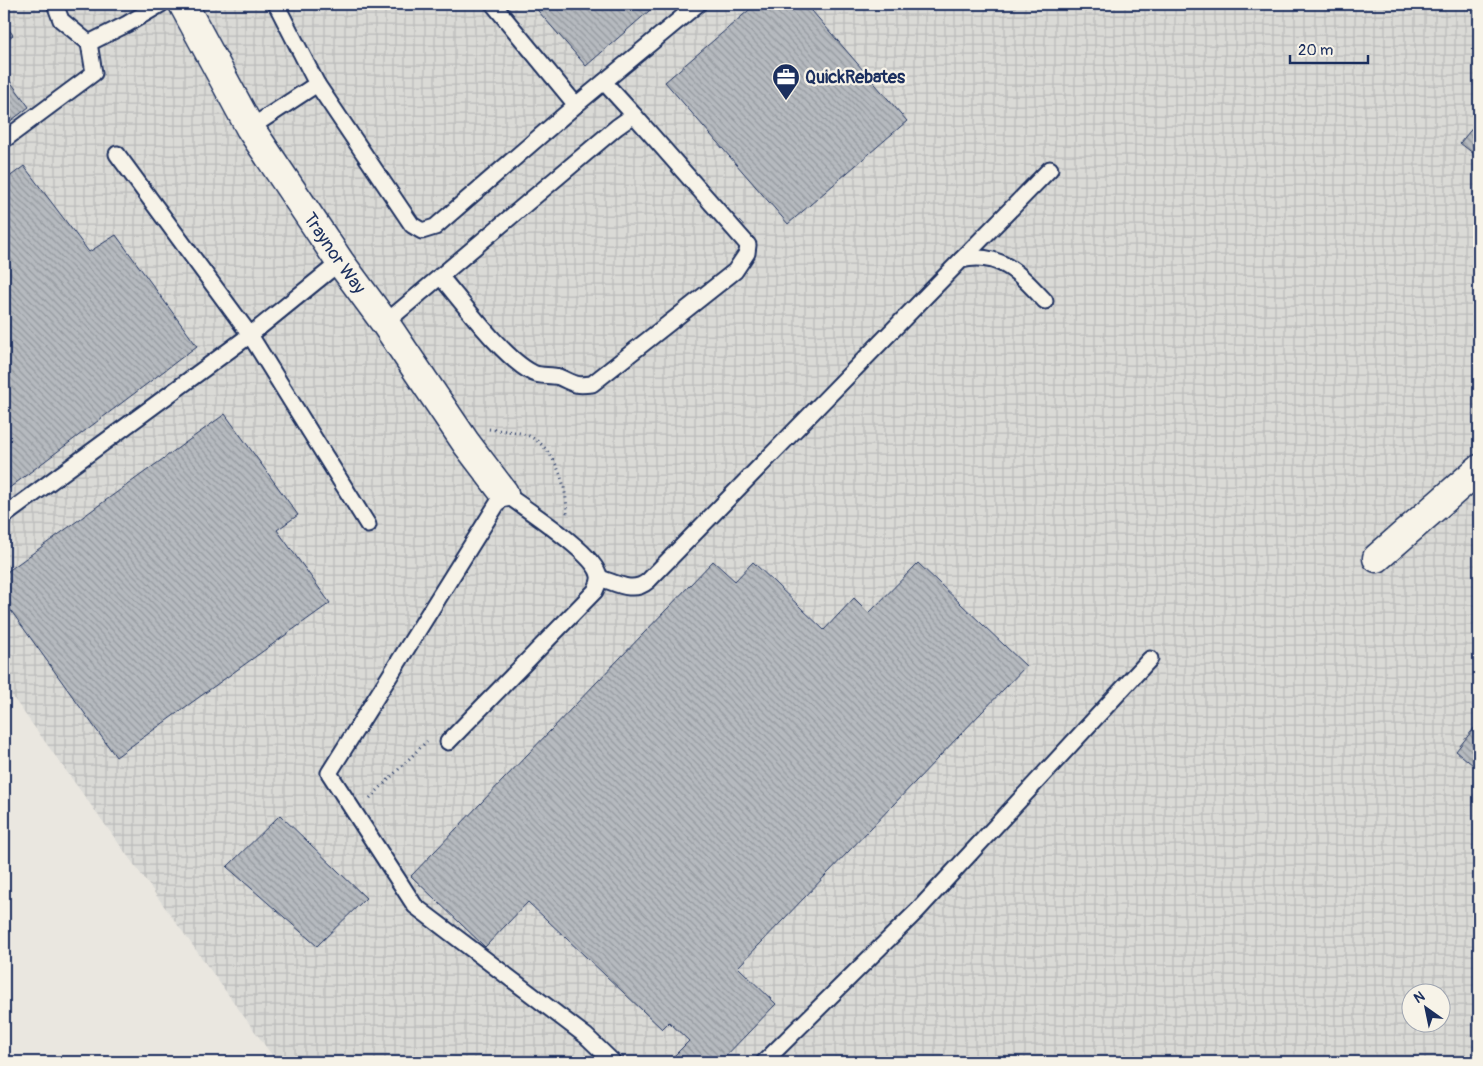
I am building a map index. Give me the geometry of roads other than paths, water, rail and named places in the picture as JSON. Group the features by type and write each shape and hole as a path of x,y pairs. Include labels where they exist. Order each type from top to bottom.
{"street":[{"name":"Traynor Way","path":"183,4 250,128 340,262 385,323 466,443 504,492"},
{"path":"1377,558 1479,469"}],"lane":[{"path":"4,140 94,73 90,43 61,20 55,4"},
{"path":"90,43 160,4"},
{"path":"276,4 316,84 412,225 422,231 434,227 576,105 698,4"},
{"path":"493,4 576,105"},
{"path":"440,276 478,322 519,364 535,374 557,376 576,386 592,384 735,271 747,253 748,245 604,82"},
{"path":"250,128 316,84"},
{"path":"385,323 634,115"},
{"path":"117,154 250,335 368,525"},
{"path":"613,1062 586,1036 415,906 329,773 504,492 590,559 600,578 634,588 641,587 1050,169"},
{"path":"961,260 975,257 1003,263 1015,270 1045,301"},
{"path":"4,516 250,335 340,262"},
{"path":"448,742 595,591 600,578"},
{"path":"764,1062 917,911 1150,659"}],"place":[{"name":"QuickRebates","path":"786,101"}]}
